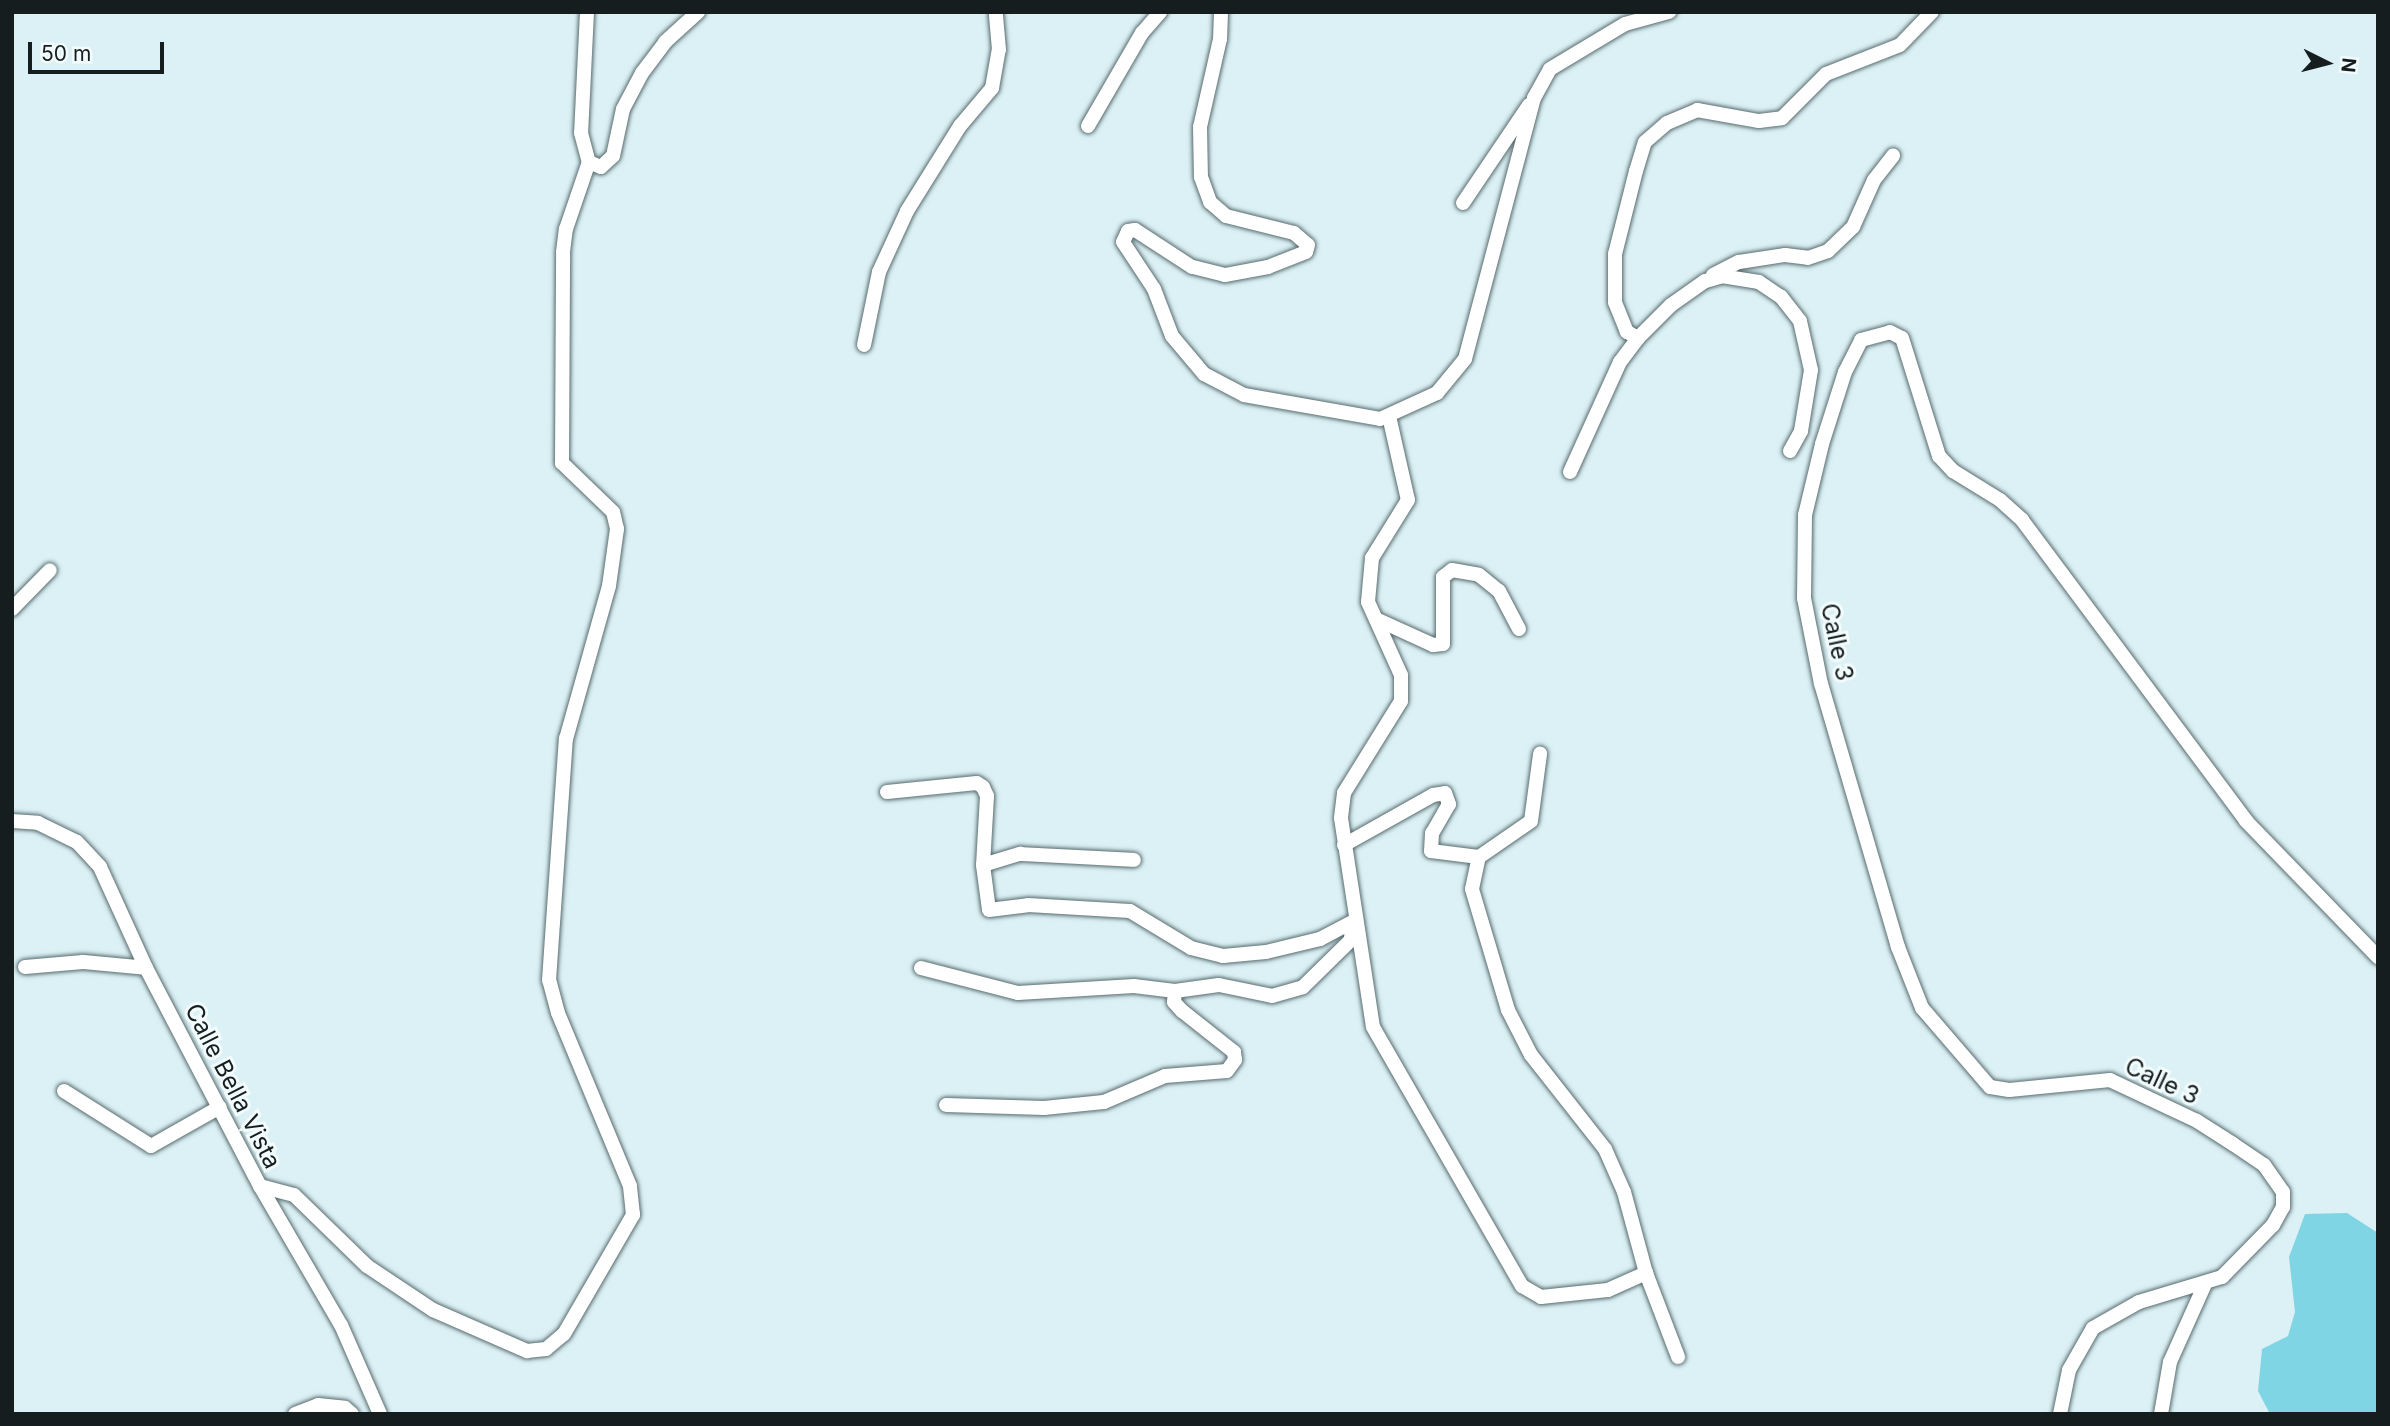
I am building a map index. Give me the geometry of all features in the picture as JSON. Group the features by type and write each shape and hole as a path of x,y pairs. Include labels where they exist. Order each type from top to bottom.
{"street":[{"path":"260,1186 294,1195 367,1266 433,1310 527,1351 546,1349 564,1334 633,1215 630,1186 558,1013 549,980 566,739 609,586 617,529 613,512 562,463 563,251 566,229 589,162 581,133 587,12"},
{"path":"589,162 601,167 613,156 623,109 642,73 665,42 698,12"},
{"path":"863,345 879,272 907,211 960,126 992,88 999,50 996,12"},
{"path":"1088,126 1142,33 1160,12"},
{"path":"1221,12 1220,39 1200,127 1206,189 1210,202 1226,216 1294,233 1308,245 1306,252 1268,267 1225,275 1192,267 1135,230 1128,231 1123,242 1154,289 1172,336 1204,374 1244,395 1380,419 1437,393 1465,359 1534,98"},
{"path":"1462,203 1534,98 1550,69 1569,54 1636,19 1669,12"},
{"path":"1637,338 1627,332 1615,302 1615,254 1645,142 1667,123 1697,110 1759,121 1783,118 1826,74 1900,45 1932,12"},
{"path":"1570,472 1620,362 1637,338 1671,305 1705,281 1739,262 1786,255 1808,257 1828,251 1853,227 1874,180 1893,156"},
{"path":"1705,281 1723,276 1759,282 1781,297 1800,321 1811,370 1801,431 1790,451"},
{"name":"Calle 3","path":"2060,1414 2069,1370 2093,1328 2139,1302 2222,1277 2258,1243 2283,1207 2283,1192 2264,1165 2197,1121 2110,1080 2009,1090 1990,1087 1922,1008 1898,947 1821,684 1804,598 1805,515 1822,443 1845,372 1861,340 1890,331 1902,338 1940,456 1953,471 2000,500 2022,520 2246,821 2378,957"},
{"path":"1389,416 1408,499 1373,558 1368,602 1401,675 1401,701 1344,793 1344,845 1373,1027 1383,1050 1522,1286 1541,1297 1584,1295 1646,1273"},
{"path":"12,609 50,570"},
{"path":"1376,619 1433,645 1443,644 1443,577 1452,570 1479,575 1499,591 1520,629"},
{"path":"1344,845 1433,795 1445,793 1449,804 1432,833 1431,851 1479,857 1531,821 1540,754"},
{"path":"887,792 976,783 983,787 987,796 982,865 989,910 1028,905 1130,911 1191,948 1223,957 1266,952 1320,939 1354,921"},
{"name":"Calle Bella Vista","path":"12,821 38,823 76,842 100,867 146,968 260,1186 341,1325 380,1414"},
{"path":"982,865 1020,854 1134,860"},
{"path":"1479,857 1472,889 1508,1010 1531,1055 1605,1149 1624,1192 1646,1273 1678,1357"},
{"path":"921,968 1018,993 1134,986 1175,991 1219,985 1272,996 1303,987 1351,940 1354,921"},
{"path":"25,967 83,962 146,968"},
{"path":"946,1105 1044,1108 1104,1102 1165,1076 1227,1071 1235,1060 1234,1052 1182,1011 1174,1002 1175,991"},
{"path":"64,1091 152,1146 219,1107"},
{"path":"2161,1414 2170,1363 2199,1307 2205,1284"},
{"path":"295,1414 318,1405 345,1408 352,1414"}],"shaded area":[{"path":"2347,1213 2378,1233 2378,1414 2270,1414 2258,1391 2262,1349 2288,1336 2295,1312 2289,1257 2305,1214"}]}
